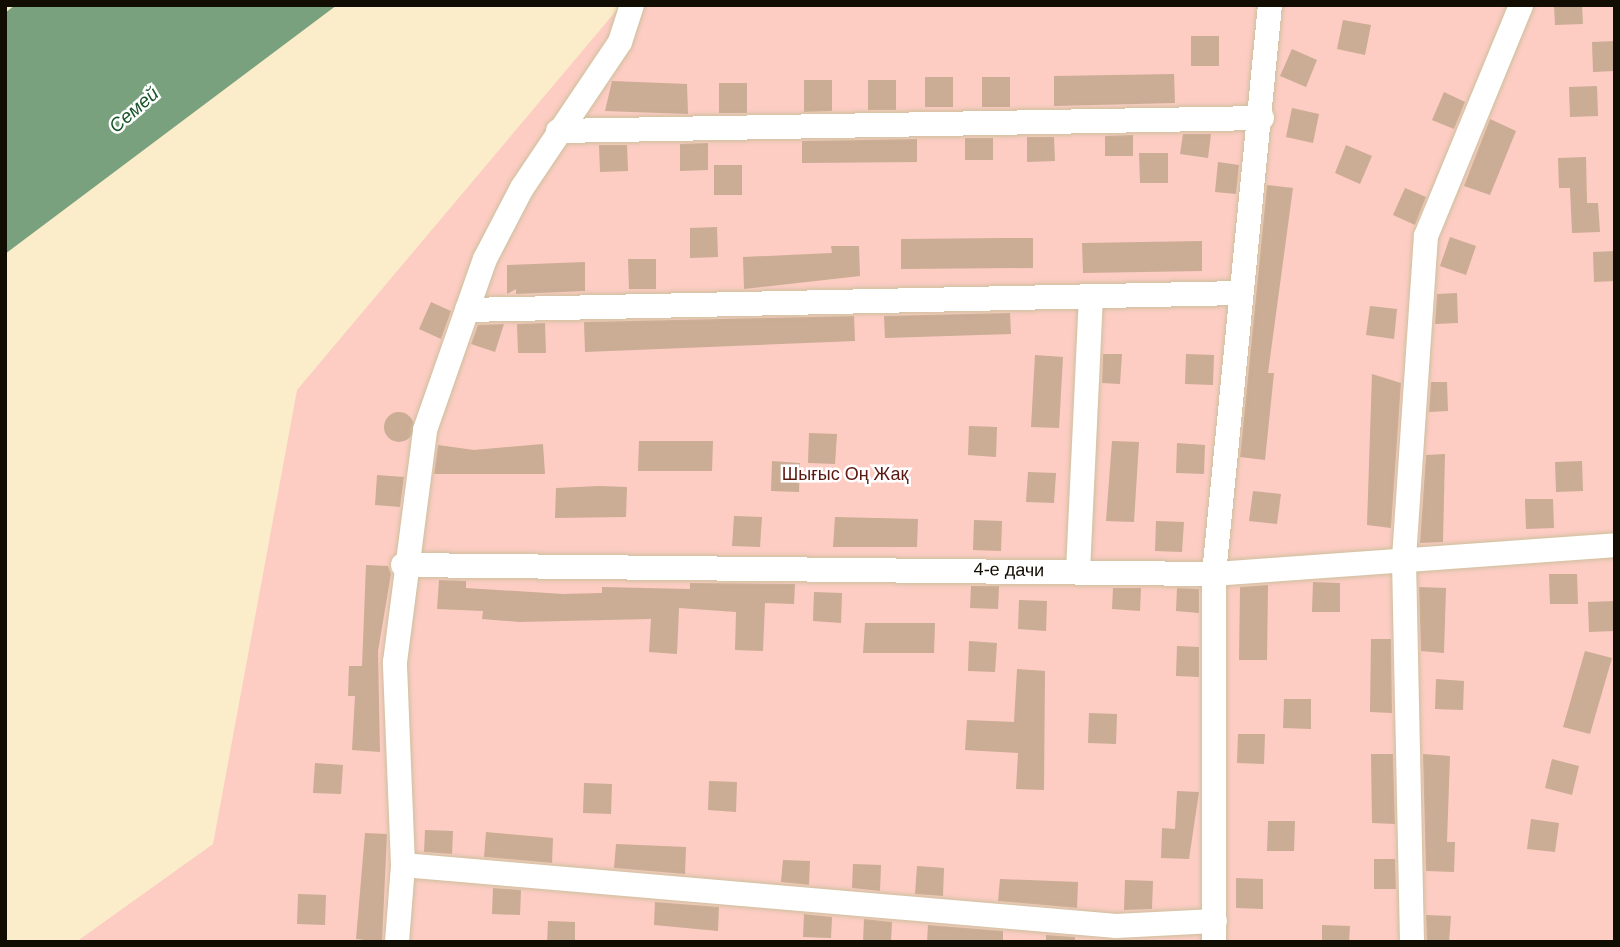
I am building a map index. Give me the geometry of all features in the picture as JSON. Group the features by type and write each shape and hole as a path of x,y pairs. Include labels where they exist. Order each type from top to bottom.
{"lane":[{"path":"397,942 403,865 395,662 403,565 425,430 491,247 558,131 620,43 632,5"},
{"path":"403,865 1116,926 1214,931 1214,573 1241,293 1262,118 1270,5"},
{"path":"1412,942 1404,558 1426,236 1521,5"},
{"path":"558,131 1262,118"},
{"path":"467,310 1241,293"},
{"path":"1078,571 1091,296"},
{"name":"4-е дачи","path":"403,565 1214,573 1615,545"}],"green space":[{"name":"Шығыс Оң Жақ","path":"621,5 1615,5 1615,942 76,942 213,844 297,390"}],"water":[{"name":"Семей","path":"15,5 337,5 5,254 5,13"}],"building":[{"path":"1554,5 1582,5 1583,24 1555,25"},
{"path":"1343,20 1371,25 1365,55 1337,49"},
{"path":"1191,36 1219,36 1219,66 1191,66"},
{"path":"1615,41 1615,71 1593,72 1592,42"},
{"path":"1292,49 1317,60 1306,87 1280,76"},
{"path":"1174,74 1175,103 1054,106 1054,76"},
{"path":"925,77 953,77 953,107 925,107"},
{"path":"982,77 1010,77 1010,107 982,107"},
{"path":"804,80 832,80 832,111 804,112"},
{"path":"868,80 896,80 896,110 868,110"},
{"path":"612,81 687,84 688,114 605,111"},
{"path":"719,83 747,83 747,113 719,113"},
{"path":"1597,86 1598,116 1570,117 1569,87"},
{"path":"1444,92 1465,102 1454,129 1432,120"},
{"path":"1292,108 1319,114 1313,143 1286,137"},
{"path":"1490,119 1516,131 1490,195 1464,186"},
{"path":"1183,134 1211,134 1208,158 1180,154"},
{"path":"1133,135 1133,156 1105,156 1105,136"},
{"path":"1027,137 1054,137 1055,161 1027,162"},
{"path":"965,138 993,138 993,160 965,160"},
{"path":"917,139 917,162 802,163 802,141"},
{"path":"708,143 708,170 680,171 680,144"},
{"path":"599,145 627,145 628,171 600,172"},
{"path":"1346,145 1372,156 1360,184 1335,173"},
{"path":"1139,153 1168,153 1168,183 1140,183"},
{"path":"1586,157 1587,203 1598,203 1600,232 1572,233 1570,188 1559,188 1558,158"},
{"path":"1218,162 1239,165 1236,194 1215,192"},
{"path":"714,165 742,165 742,195 714,195"},
{"path":"1267,185 1293,188 1268,373 1274,373 1265,460 1240,457"},
{"path":"1405,188 1426,197 1415,225 1393,215"},
{"path":"717,227 718,257 690,258 690,228"},
{"path":"1450,237 1476,246 1466,275 1440,266"},
{"path":"1033,238 1033,268 901,269 901,239"},
{"path":"1202,241 1202,271 1083,273 1082,243"},
{"path":"831,246 859,246 860,276 744,289 743,257 832,253"},
{"path":"1615,251 1615,281 1594,282 1593,252"},
{"path":"628,259 656,259 656,289 629,289"},
{"path":"585,262 585,291 516,294 516,289 507,294 507,265"},
{"path":"1457,293 1458,323 1435,324 1437,294"},
{"path":"431,302 451,311 441,339 419,329"},
{"path":"1370,306 1397,309 1394,339 1366,335"},
{"path":"1010,313 1011,334 885,338 884,316"},
{"path":"854,316 855,341 585,352 584,322"},
{"path":"545,323 546,353 518,353 517,324"},
{"path":"504,324 495,352 471,344 478,325"},
{"path":"1103,354 1122,354 1120,384 1102,383"},
{"path":"1186,354 1214,355 1213,385 1185,384"},
{"path":"1035,355 1063,357 1059,428 1031,427"},
{"path":"1372,374 1401,383 1391,528 1367,525"},
{"path":"1431,382 1447,382 1448,411 1429,412"},
{"path":"399,412 405,413 413,421 413,433 405,441 399,442 393,441 385,433 384,427 385,421 393,413"},
{"path":"969,426 997,427 996,457 968,455"},
{"path":"809,433 837,434 835,464 808,463"},
{"path":"639,441 713,441 712,471 638,471"},
{"path":"1112,441 1139,442 1134,522 1106,521"},
{"path":"1177,443 1205,445 1204,474 1176,473"},
{"path":"543,444 545,474 434,474 438,445 474,450"},
{"path":"1445,454 1443,542 1420,543 1426,455"},
{"path":"772,461 800,463 799,492 771,491"},
{"path":"1582,461 1583,491 1556,492 1555,462"},
{"path":"1028,472 1056,473 1054,503 1026,502"},
{"path":"377,475 404,477 400,507 375,505"},
{"path":"627,487 626,517 555,518 556,488"},
{"path":"1253,491 1281,494 1277,524 1249,521"},
{"path":"1525,499 1553,499 1554,528 1526,529"},
{"path":"734,516 762,517 760,547 732,546"},
{"path":"835,517 918,519 917,547 833,547"},
{"path":"974,520 1002,521 1001,551 973,550"},
{"path":"1156,521 1184,522 1182,552 1155,551"},
{"path":"366,565 388,566 391,574 378,651 380,752 352,750 355,696 348,696 349,666 362,666"},
{"path":"1549,574 1577,574 1578,604 1550,604"},
{"path":"439,580 466,581 466,588 563,594 602,593 602,587 690,589 690,583 795,584 794,604 765,603 763,651 735,650 736,612 679,608 677,654 649,652 651,619 519,622 482,619 483,611 437,609"},
{"path":"1313,582 1340,583 1340,612 1312,612"},
{"path":"1268,585 1267,660 1239,660 1240,587"},
{"path":"971,586 999,586 998,609 970,608"},
{"path":"1419,587 1446,588 1444,653 1421,651"},
{"path":"1113,588 1141,588 1140,611 1112,609"},
{"path":"1177,588 1199,589 1199,613 1176,611"},
{"path":"814,592 842,593 841,623 813,621"},
{"path":"1019,600 1047,601 1046,631 1018,629"},
{"path":"1615,601 1615,631 1589,632 1588,602"},
{"path":"865,623 935,623 934,653 863,653"},
{"path":"1371,639 1391,639 1392,713 1370,712"},
{"path":"969,641 997,643 995,672 968,671"},
{"path":"1177,646 1199,647 1199,677 1176,676"},
{"path":"1585,651 1612,658 1590,734 1563,727"},
{"path":"1017,669 1045,671 1044,790 1016,789 1018,753 965,750 967,720 1014,722"},
{"path":"1436,679 1464,681 1463,710 1435,709"},
{"path":"1284,699 1311,699 1311,729 1283,728"},
{"path":"1089,713 1117,714 1116,744 1088,743"},
{"path":"1238,734 1265,734 1264,764 1237,763"},
{"path":"1371,754 1393,754 1395,824 1372,823"},
{"path":"1423,754 1450,756 1447,842 1455,842 1454,872 1426,871"},
{"path":"1552,759 1579,766 1572,795 1545,788"},
{"path":"315,763 343,765 341,794 313,793"},
{"path":"709,781 737,782 736,812 708,810"},
{"path":"584,783 612,784 611,814 583,813"},
{"path":"1177,791 1199,792 1189,859 1161,858 1162,828 1175,829"},
{"path":"1531,819 1559,823 1555,852 1527,849"},
{"path":"1268,821 1295,821 1294,851 1267,851"},
{"path":"425,830 453,831 452,854 424,852"},
{"path":"486,832 553,838 552,863 484,857"},
{"path":"365,833 387,834 382,942 356,939"},
{"path":"616,844 686,847 685,874 614,868"},
{"path":"1374,859 1395,859 1396,889 1374,889"},
{"path":"783,860 810,861 809,885 781,882"},
{"path":"853,864 881,865 880,891 852,888"},
{"path":"917,866 944,868 943,896 915,894"},
{"path":"1236,878 1263,879 1263,909 1236,908"},
{"path":"1000,879 1078,882 1077,908 998,901"},
{"path":"1125,880 1153,881 1152,909 1124,910"},
{"path":"493,888 521,890 520,915 492,914"},
{"path":"298,894 326,895 325,925 297,924"},
{"path":"655,902 719,907 718,931 654,925"},
{"path":"804,914 832,917 831,938 803,937"},
{"path":"1426,915 1451,916 1449,942 1427,942"},
{"path":"864,919 892,922 891,942 863,942"},
{"path":"548,921 575,922 575,942 547,942"},
{"path":"928,925 1003,931 1003,942 927,942"},
{"path":"1322,925 1350,926 1349,942 1322,942"},
{"path":"1046,935 1075,937 1075,942 1046,942"}]}
